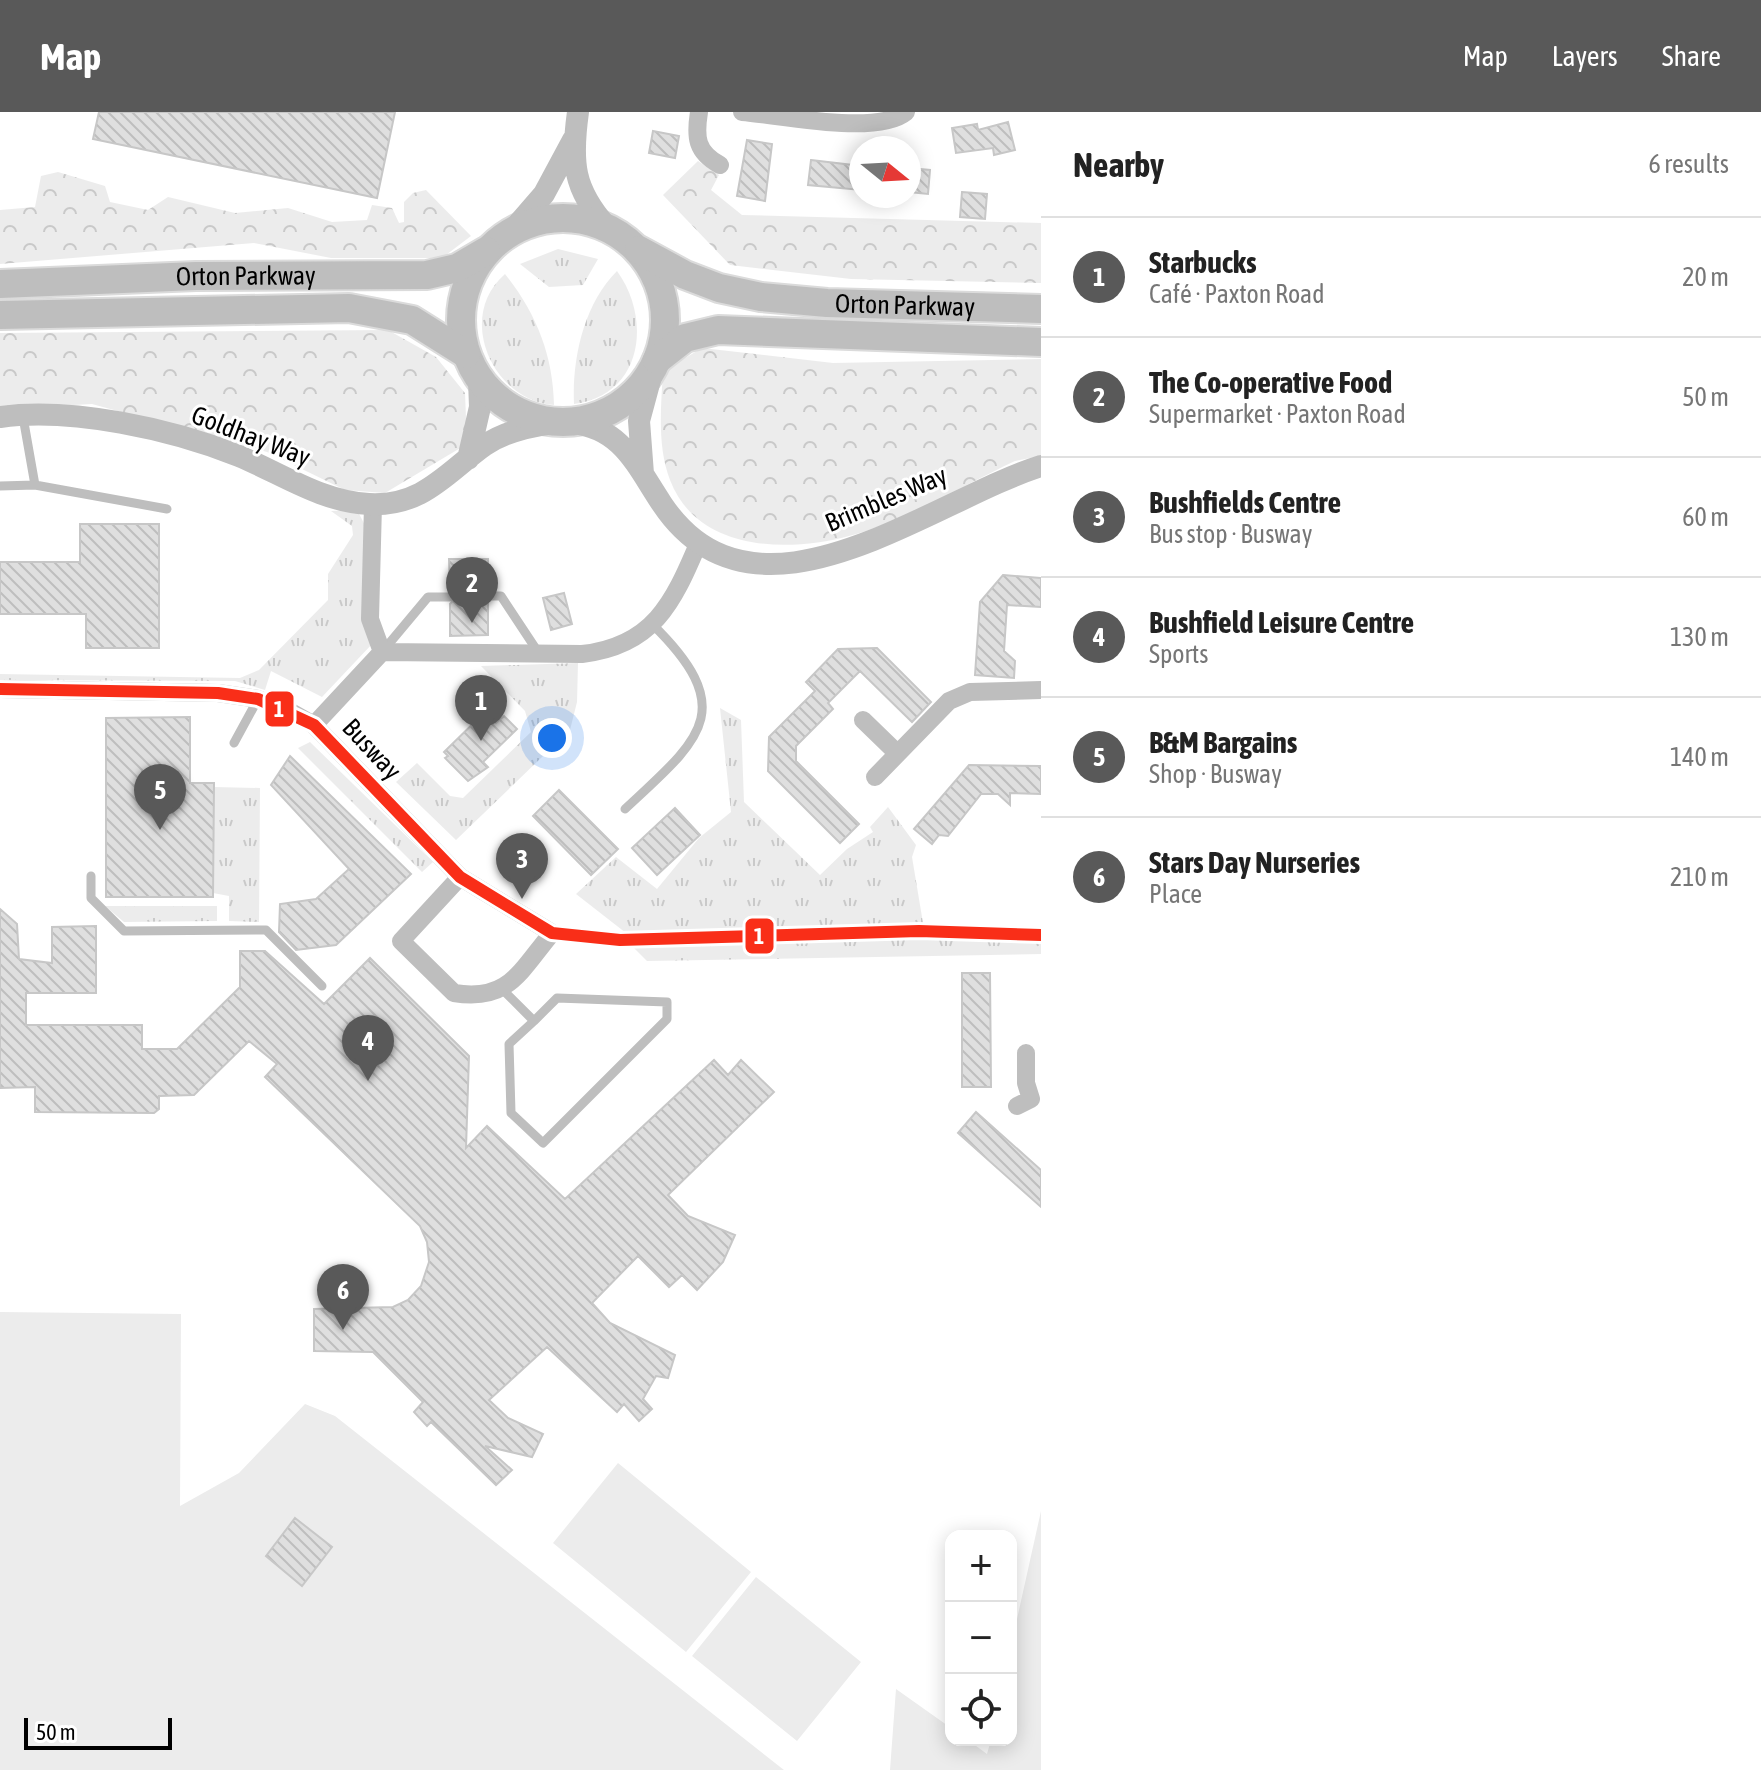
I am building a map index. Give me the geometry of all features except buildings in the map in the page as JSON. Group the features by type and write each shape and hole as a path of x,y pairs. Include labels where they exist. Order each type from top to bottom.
{"main road":[{"path":"559,217 583,219 607,227 635,247 650,266 660,288 664,324 655,364 641,386 618,406 591,419 563,423 512,409 499,401 479,380 466,354 460,327 462,299 471,273 487,251 512,231 534,221 559,217"},
{"name":"Orton Parkway","path":"635,247 685,275 719,288 761,297 827,303 1041,309"},
{"name":"Orton Parkway","path":"0,284 196,276 427,275 457,268 487,251"},
{"name":"Orton Parkway","path":"0,315 349,308 412,320 466,354"},
{"name":"Orton Parkway","path":"655,364 685,338 718,330 1041,342"}],"street":[{"path":"578,112 574,138 582,196 607,227"},
{"path":"699,112 697,144 704,156 720,165"},
{"path":"742,112 873,124 899,118 906,112"},
{"path":"512,231 544,194 574,138"},
{"name":"Brimbles Way","path":"643,475 639,421 655,364"},
{"path":"468,459 476,433 479,380"},
{"name":"Goldhay Way","path":"0,417 23,414 77,417 186,438 238,456 342,501 373,505 402,500 431,490 468,459 508,433 563,423"},
{"name":"Brimbles Way","path":"563,423 607,432 621,444 675,523 698,544 741,562 770,565 831,555 897,530 974,492 1041,466"},
{"path":"373,505 370,619 382,652"},
{"path":"314,725 382,652 539,654 607,651 630,642 652,624 677,594 698,544"},
{"name":"Busway","path":"0,689 218,693 258,699 314,725 460,877 552,933"},
{"path":"875,777 949,701 970,692 1041,690"},
{"path":"863,720 897,753"},
{"path":"460,877 401,941 454,993 488,995 502,989 552,933"},
{"path":"1026,1053 1030,1105"}],"lane":[{"path":"23,414 35,485"},
{"path":"0,486 35,485 167,509"},
{"path":"488,596 501,596 539,654"},
{"path":"382,652 428,597 450,597"},
{"path":"625,809 698,734 703,705 695,676 676,647 652,624"},
{"path":"234,743 258,699"},
{"path":"91,876 91,898 124,931 266,930 322,986"},
{"name":"Busway","path":"552,933 620,940 919,931 1041,935"},
{"path":"502,989 534,1021"},
{"path":"557,998 667,1002 667,1019 543,1143 511,1113 509,1044 534,1021 557,998"}],"green space":[{"path":"698,161 719,175 711,190 742,215 1041,223 1041,283 851,279 730,265 663,195"},
{"path":"58,172 105,186 110,202 148,210 168,197 235,213 288,208 332,222 367,220 372,205 392,208 399,223 404,222 404,202 413,193 426,190 471,236 442,258 331,258 254,243 0,264 0,210 35,207 41,176"},
{"path":"558,249 598,259 583,285 549,287 520,264"},
{"path":"617,271 635,311 637,332 634,352 627,371 615,386 597,398 574,404 575,368 582,333 596,299"},
{"path":"505,274 526,304 541,335 550,369 554,405 532,400 514,389 499,373 488,354 482,333 483,312 490,292"},
{"path":"388,330 436,357 465,393 467,444 385,493 345,490 267,452 92,404 0,409 0,333"},
{"path":"702,348 833,363 1041,359 1041,456 1015,461 911,513 849,536 798,544 746,541 700,521 683,503 666,467 661,412 663,371"},
{"path":"357,510 367,529 373,643 322,697 271,671 265,690 235,681 0,680 0,674 240,678 259,670 328,600 328,574 353,535 352,526 331,511"},
{"path":"578,663 577,702 570,730 456,840 396,782 417,763 450,796 463,798 531,732 525,711 481,666"},
{"path":"720,708 741,720 744,802 820,875 847,849 873,832 870,827 888,807 916,845 912,857 923,923 626,933 576,894 616,857 657,889 699,838 731,812"},
{"path":"310,742 433,862 422,872 298,748"},
{"path":"214,787 260,788 259,922 229,921 229,896 213,893"},
{"path":"105,906 217,906 217,921 124,922"},
{"path":"923,938 1041,942 1041,954 647,961 631,945"},
{"path":"0,1312 181,1314 180,1506 239,1473 305,1404 335,1416 784,1770 0,1770"},
{"path":"618,1463 751,1572 686,1652 553,1543"},
{"path":"1041,1511 1041,1770 890,1770 896,1689 945,1724 945,1746 976,1746 987,1754 989,1746 1017,1746 1017,1619"},
{"path":"756,1577 861,1662 797,1741 692,1656"}],"transit line":[{"name":"1","path":"0,689 218,693 258,699 314,725 460,877 552,933 620,940 919,931 1041,935"}],"place":[{"name":"The Co-operative Food","path":"472,623"},
{"name":"Starbucks","path":"481,741"},
{"name":"B&M Bargains","path":"160,830"},
{"name":"Bushfields Centre","path":"522,899"},
{"name":"Bushfield Leisure Centre","path":"368,1081"},
{"name":"Stars Day Nurseries","path":"343,1330"}]}
